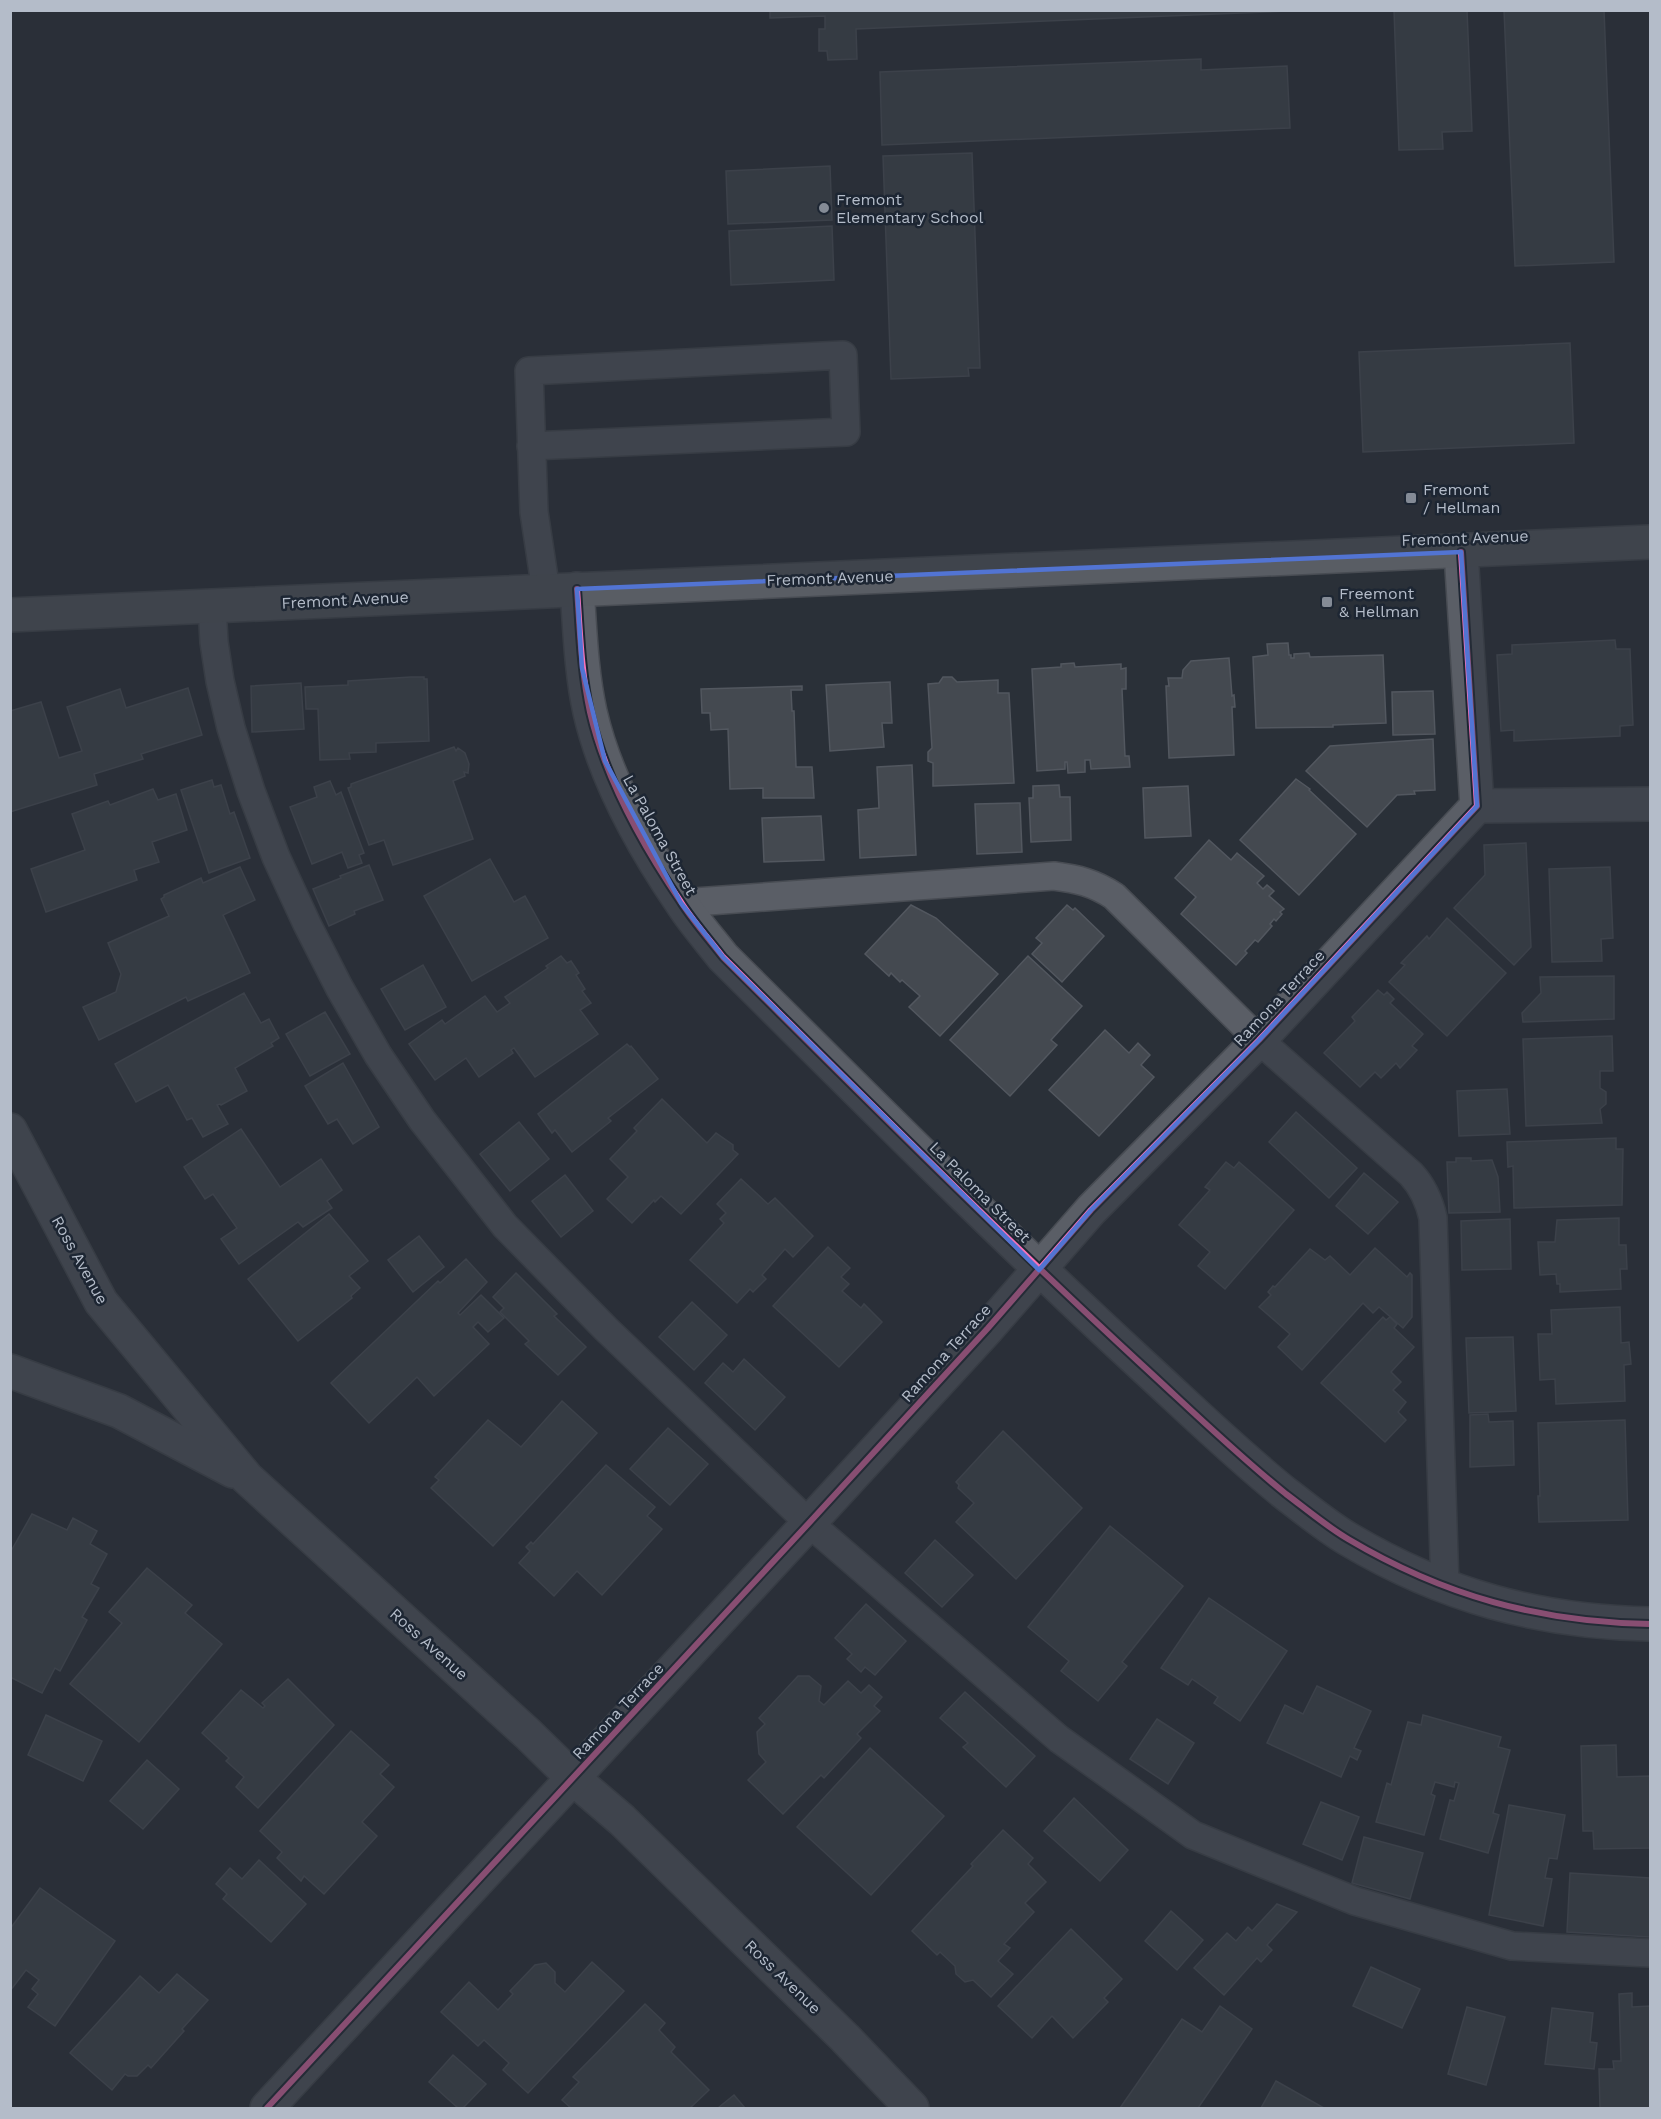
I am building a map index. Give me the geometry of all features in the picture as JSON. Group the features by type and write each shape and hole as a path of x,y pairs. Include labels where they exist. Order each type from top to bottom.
{"main road":[{"name":"Fremont Avenue","path":"10,615 1650,542"}],"street":[{"path":"1461,552 1477,806 1650,804"},
{"name":"La Paloma Street","path":"561,590 582,668 591,714 605,760 626,808 681,903 723,957 1039,1270 1250,1465 1346,1538 1445,1587 1499,1605 1544,1615 1588,1621 1650,1624"},
{"name":"Ramona Terrace","path":"267,2109 809,1523 1091,1210 1259,1040 1477,806"},
{"name":"Ross Avenue","path":"10,1130 101,1302 247,1478 528,1734 574,1779 622,1820 836,2029 912,2109"},
{"path":"10,1371 119,1411 247,1478"}],"lane":[{"path":"531,446 846,432 843,355 529,371 531,446 534,512 561,590"},
{"path":"212,606 214,642 220,681 231,728 255,802 276,857 307,924 339,987 378,1055 429,1129 505,1226 606,1329 809,1523 1059,1739 1193,1835 1355,1901 1512,1946 1650,1953"},
{"path":"681,903 1054,876 1097,885 1114,896 1259,1040 1411,1174 1421,1185 1429,1201 1433,1218 1445,1587"}],"highlighted area":[{"path":"1461,552 1477,806 1259,1040 1091,1210 1039,1270 723,957 681,903 605,761 582,668 577,589"}],"building":[{"path":"770,10 1312,10 856,29 857,59 828,60 827,51 819,51 819,29 825,29 825,16 770,18"},
{"path":"1394,10 1467,10 1472,131 1442,132 1443,149 1399,150"},
{"path":"1504,10 1604,10 1614,262 1515,266"},
{"path":"1201,59 1201,70 1287,66 1290,128 882,145 880,72"},
{"path":"972,153 980,368 968,368 969,376 891,379 883,156"},
{"path":"830,166 832,220 728,224 726,171"},
{"path":"832,226 834,280 731,285 729,231"},
{"path":"1570,343 1574,443 1363,452 1359,352"},
{"path":"1615,640 1616,649 1630,649 1633,725 1620,726 1620,736 1514,741 1514,730 1501,731 1497,655 1512,654 1512,645"},
{"path":"1288,643 1291,658 1294,658 1294,654 1309,653 1310,657 1383,655 1386,723 1333,725 1333,727 1256,728 1253,657 1268,655 1267,644"},
{"path":"1229,658 1235,707 1232,707 1234,755 1169,758 1166,686 1169,686 1168,678 1182,678 1183,670 1191,661"},
{"path":"1074,663 1075,667 1121,664 1121,669 1126,668 1126,689 1122,689 1125,756 1129,756 1130,767 1091,769 1090,760 1085,760 1085,772 1068,773 1067,762 1065,762 1065,769 1037,771 1032,669 1061,667 1061,664"},
{"path":"411,677 427,679 429,741 376,743 376,752 349,753 350,759 320,760 318,709 306,709 305,687 348,685 348,681"},
{"path":"943,677 952,677 957,682 998,680 998,693 1009,693 1014,783 933,786 933,763 928,761 928,752 932,748 928,684 939,683"},
{"path":"890,682 892,723 882,723 884,747 830,751 826,685"},
{"path":"301,683 304,729 252,732 251,686"},
{"path":"802,686 802,690 791,690 796,767 812,767 814,798 763,798 763,788 730,789 728,729 711,730 710,713 702,713 701,689"},
{"path":"188,688 202,735 141,754 143,759 94,774 97,785 10,812 10,711 41,702 59,758 82,751 67,707 120,689 126,708"},
{"path":"1433,691 1435,734 1393,735 1392,692"},
{"path":"1433,739 1435,790 1397,795 1367,827 1306,771 1330,746"},
{"path":"454,747 456,751 458,748 465,753 469,764 468,773 464,772 465,776 453,781 473,839 393,865 384,840 369,845 348,788 351,784"},
{"path":"912,765 916,855 860,858 858,810 879,808 877,767"},
{"path":"1296,779 1310,789 1356,834 1299,895 1240,840"},
{"path":"212,780 214,787 221,785 230,814 234,812 250,858 209,873 181,790"},
{"path":"330,781 336,795 341,792 364,853 359,855 362,863 348,868 342,852 312,864 290,807 317,797 314,787"},
{"path":"1059,785 1060,797 1070,797 1071,840 1031,842 1029,798 1033,798 1033,786"},
{"path":"1188,786 1191,836 1145,838 1143,788"},
{"path":"153,789 158,800 176,794 187,830 152,842 159,862 134,870 137,880 46,912 31,869 85,850 72,814 108,801 110,805"},
{"path":"1020,803 1022,852 977,854 975,804"},
{"path":"821,816 824,860 764,862 762,818"},
{"path":"1209,840 1231,860 1237,853 1264,876 1257,883 1263,889 1267,885 1274,891 1269,896 1284,909 1258,942 1255,940 1245,951 1247,953 1236,965 1181,914 1196,897 1175,878"},
{"path":"1526,843 1531,947 1514,965 1454,908 1485,875 1484,845"},
{"path":"490,859 514,902 525,896 548,938 472,981 424,896"},
{"path":"369,865 383,900 354,911 355,914 329,926 313,889"},
{"path":"240,867 255,900 223,915 250,973 188,1001 186,997 99,1040 83,1007 116,992 121,974 108,943 169,916 161,899 164,895 201,878 203,883"},
{"path":"1610,867 1613,938 1601,939 1602,961 1552,962 1549,869"},
{"path":"911,905 936,918 998,974 940,1036 909,1007 920,996 902,980 900,982 891,973 889,976 865,954"},
{"path":"1067,905 1073,910 1075,908 1104,936 1062,982 1032,954 1042,943 1036,938"},
{"path":"1447,918 1506,973 1447,1036 1389,982 1405,965 1401,963 1427,936 1429,939"},
{"path":"561,956 567,963 571,961 579,973 576,975 585,989 582,991 591,1003 580,1010 598,1034 535,1077 514,1048 511,1050 513,1053 479,1077 466,1058 435,1080 409,1044 442,1020 445,1024 485,996 497,1012 510,1003 505,997 548,968 546,966"},
{"path":"1028,956 1082,1006 1051,1040 1057,1045 1010,1096 950,1040"},
{"path":"423,965 446,1007 405,1030 381,989"},
{"path":"1614,976 1614,1019 1523,1022 1522,1013 1541,993 1540,977"},
{"path":"1378,990 1384,995 1387,992 1394,999 1390,1003 1423,1034 1412,1046 1417,1050 1400,1068 1396,1063 1381,1078 1375,1072 1360,1087 1324,1053 1355,1021 1352,1017"},
{"path":"244,993 261,1023 269,1019 279,1038 271,1043 273,1046 235,1068 247,1091 217,1105 228,1124 203,1137 192,1118 187,1120 168,1085 136,1102 115,1064"},
{"path":"325,1012 350,1054 310,1076 286,1034"},
{"path":"1105,1030 1129,1053 1138,1043 1150,1055 1141,1065 1154,1077 1099,1136 1049,1090"},
{"path":"1612,1036 1613,1071 1600,1071 1600,1088 1606,1092 1606,1104 1600,1109 1602,1123 1526,1126 1523,1039"},
{"path":"627,1044 658,1079 608,1118 611,1121 572,1152 555,1130 552,1133 538,1114"},
{"path":"343,1063 379,1127 353,1144 337,1119 328,1124 305,1086"},
{"path":"1507,1089 1510,1134 1459,1136 1457,1091"},
{"path":"662,1099 707,1143 716,1133 733,1145 733,1150 738,1154 681,1214 661,1196 655,1202 654,1200 632,1223 607,1199 628,1177 610,1159 637,1131 634,1128"},
{"path":"1296,1112 1357,1168 1329,1198 1269,1142"},
{"path":"519,1122 549,1159 510,1191 480,1154"},
{"path":"241,1129 280,1187 321,1159 342,1190 327,1201 332,1208 303,1227 298,1222 239,1264 221,1239 237,1228 213,1194 205,1199 184,1167"},
{"path":"1616,1138 1616,1149 1623,1149 1622,1205 1514,1208 1513,1166 1508,1167 1507,1142"},
{"path":"1456,1158 1471,1158 1471,1161 1492,1160 1498,1177 1500,1212 1449,1213 1447,1162 1456,1162"},
{"path":"1226,1162 1234,1168 1239,1162 1294,1210 1225,1289 1198,1266 1210,1252 1179,1225 1210,1190 1205,1187"},
{"path":"1364,1173 1398,1202 1368,1234 1336,1206"},
{"path":"565,1175 593,1211 561,1237 532,1201"},
{"path":"741,1179 768,1204 775,1198 813,1236 793,1257 785,1249 762,1275 766,1279 753,1292 750,1289 737,1303 690,1260 724,1223 720,1219 726,1213 717,1204"},
{"path":"329,1214 368,1261 349,1276 360,1288 351,1296 352,1298 298,1341 248,1279"},
{"path":"1619,1218 1619,1245 1626,1245 1627,1269 1620,1269 1621,1289 1560,1292 1556,1274 1540,1275 1538,1242 1555,1242 1557,1220"},
{"path":"1510,1219 1511,1269 1462,1270 1461,1221"},
{"path":"419,1236 444,1267 413,1292 388,1260"},
{"path":"828,1247 850,1268 841,1277 849,1284 842,1291 861,1308 864,1304 882,1322 839,1367 773,1306"},
{"path":"1375,1248 1407,1277 1410,1273 1412,1275 1412,1317 1403,1328 1379,1307 1373,1313 1363,1303 1302,1370 1278,1347 1290,1334 1259,1307 1271,1295 1268,1292 1273,1286 1275,1287 1310,1249 1325,1260 1330,1256 1350,1275"},
{"path":"466,1259 487,1282 458,1313 460,1315 481,1295 504,1318 488,1332 478,1322 473,1327 489,1344 434,1396 417,1377 369,1423 331,1383 438,1281 440,1283"},
{"path":"516,1273 557,1314 554,1316 586,1347 558,1375 525,1344 529,1341 500,1312 504,1308 493,1297"},
{"path":"692,1302 727,1335 694,1370 659,1337"},
{"path":"1620,1307 1621,1343 1629,1342 1631,1364 1624,1365 1625,1401 1556,1404 1555,1379 1540,1380 1538,1334 1552,1334 1551,1310"},
{"path":"1383,1317 1386,1320 1390,1317 1397,1324 1394,1328 1414,1347 1391,1372 1401,1382 1393,1390 1406,1402 1398,1412 1406,1420 1385,1442 1321,1383"},
{"path":"1513,1337 1516,1411 1469,1413 1466,1338"},
{"path":"744,1359 785,1397 755,1430 705,1383 723,1363 733,1372"},
{"path":"562,1401 597,1433 493,1546 431,1488 439,1480 435,1477 488,1420 521,1447"},
{"path":"1488,1414 1489,1422 1513,1421 1514,1465 1470,1467 1470,1415"},
{"path":"1625,1420 1628,1520 1539,1522 1538,1423"},
{"path":"668,1428 708,1464 670,1505 630,1469"},
{"path":"1003,1431 1082,1508 1016,1579 956,1522 974,1503 958,1488 959,1485 956,1482"},
{"path":"606,1465 655,1507 647,1516 662,1529 602,1595 577,1571 554,1596 519,1563 530,1551 526,1547 531,1542 533,1544"},
{"path":"32,1514 67,1530 73,1518 97,1531 90,1544 107,1554 91,1584 99,1588 82,1617 87,1620 60,1671 55,1668 42,1693 10,1677 10,1553"},
{"path":"1110,1526 1183,1586 1122,1662 1127,1666 1098,1701 1061,1671 1069,1661 1028,1627"},
{"path":"935,1540 973,1575 942,1607 905,1573"},
{"path":"147,1568 192,1605 185,1613 222,1644 139,1742 70,1684 122,1623 109,1612"},
{"path":"1209,1598 1287,1651 1240,1721 1214,1703 1218,1697 1192,1679 1188,1685 1161,1668"},
{"path":"866,1604 906,1641 875,1675 865,1667 861,1672 847,1659 852,1654 835,1638"},
{"path":"798,1676 809,1676 821,1686 819,1701 824,1705 848,1681 861,1693 869,1685 882,1697 874,1706 880,1711 857,1734 861,1738 824,1778 821,1775 783,1814 748,1780 766,1762 759,1754 757,1732 765,1724 759,1718"},
{"path":"288,1679 334,1725 258,1808 236,1787 244,1777 226,1761 229,1758 202,1733 241,1690 263,1708 265,1706 262,1703"},
{"path":"1317,1686 1371,1711 1354,1748 1361,1751 1357,1760 1350,1756 1341,1777 1267,1743 1285,1705 1303,1714"},
{"path":"965,1692 1035,1756 1006,1787 963,1747 968,1743 940,1718"},
{"path":"46,1715 102,1741 83,1781 28,1755"},
{"path":"1423,1715 1501,1737 1498,1747 1510,1750 1493,1813 1499,1815 1488,1853 1440,1839 1450,1800 1454,1801 1459,1783 1455,1782 1454,1787 1435,1782 1431,1794 1435,1796 1424,1835 1376,1822 1387,1783 1391,1785 1408,1722 1421,1725"},
{"path":"1157,1719 1194,1743 1168,1784 1130,1759"},
{"path":"351,1731 389,1765 380,1774 394,1787 362,1822 377,1836 324,1894 304,1876 301,1881 277,1858 282,1852 260,1831"},
{"path":"1616,1745 1617,1777 1650,1776 1650,1848 1594,1849 1593,1831 1583,1831 1581,1746"},
{"path":"870,1748 944,1816 871,1895 797,1827"},
{"path":"147,1760 179,1789 143,1829 110,1801"},
{"path":"1074,1798 1128,1850 1100,1881 1044,1831"},
{"path":"1321,1802 1359,1817 1342,1860 1303,1844"},
{"path":"1509,1805 1565,1815 1557,1859 1549,1858 1545,1878 1552,1879 1543,1926 1489,1915"},
{"path":"1003,1830 1033,1858 1028,1864 1046,1882 1025,1903 1034,1912 1004,1944 1010,1948 998,1961 1013,1974 991,1997 973,1980 965,1982 956,1974 955,1966 940,1952 937,1955 912,1931 973,1866 971,1864"},
{"path":"1364,1837 1423,1853 1410,1899 1352,1883"},
{"path":"259,1860 306,1904 271,1942 223,1899 227,1894 216,1884 230,1868 242,1879"},
{"path":"1570,1873 1650,1878 1650,1937 1567,1932"},
{"path":"40,1888 115,1941 55,2026 28,2007 38,1994 32,1989 39,1980 26,1970 10,1991 10,1929"},
{"path":"1277,1904 1297,1912 1267,1945 1272,1950 1261,1962 1257,1958 1224,1995 1194,1968 1227,1933 1236,1941 1248,1927 1252,1931"},
{"path":"1171,1911 1203,1940 1177,1970 1145,1941"},
{"path":"1071,1929 1122,1979 1104,1998 1108,2002 1073,2038 1052,2016 1032,2038 998,2006"},
{"path":"592,1962 624,1991 528,2093 503,2070 509,2063 484,2040 478,2046 441,2012 469,1982 498,2010 513,1994 510,1991 535,1965 546,1963 555,1972 555,1983 565,1992"},
{"path":"1371,1967 1420,1989 1402,2028 1353,2006"},
{"path":"177,1974 208,2000 151,2068 148,2065 137,2076 125,2074 112,2090 70,2053 140,1976 159,1993"},
{"path":"1632,1993 1632,2007 1650,2006 1650,2108 1600,2108 1599,2069 1614,2069 1613,2061 1621,2061 1619,1994"},
{"path":"645,2004 665,2023 659,2030 675,2047 671,2052 709,2090 690,2108 571,2108 562,2100 579,2082 573,2077"},
{"path":"1220,2006 1252,2029 1198,2108 1120,2108 1182,2019 1202,2032"},
{"path":"1467,2007 1505,2017 1486,2085 1448,2074"},
{"path":"1552,2008 1593,2013 1590,2042 1597,2043 1594,2069 1545,2064"},
{"path":"453,2055 486,2084 463,2108 458,2108 429,2082"},
{"path":"1276,2081 1324,2108 1261,2108"},
{"path":"734,2095 745,2108 718,2108"}],"cycle path":[{"path":"267,2108 988,1328 1091,1210 1259,1040 1477,806 1461,552"},
{"path":"577,589 581,650 590,712 605,762 639,835 686,909 723,957 1035,1264 1249,1463 1286,1494 1348,1539 1420,1576 1493,1602 1569,1618 1650,1624"}],"place":[{"name":"Fremont Elementary School","path":"824,208"},
{"name":"Fremont / Hellman","path":"1411,498"},
{"name":"Freemont & Hellman","path":"1327,602"}]}
